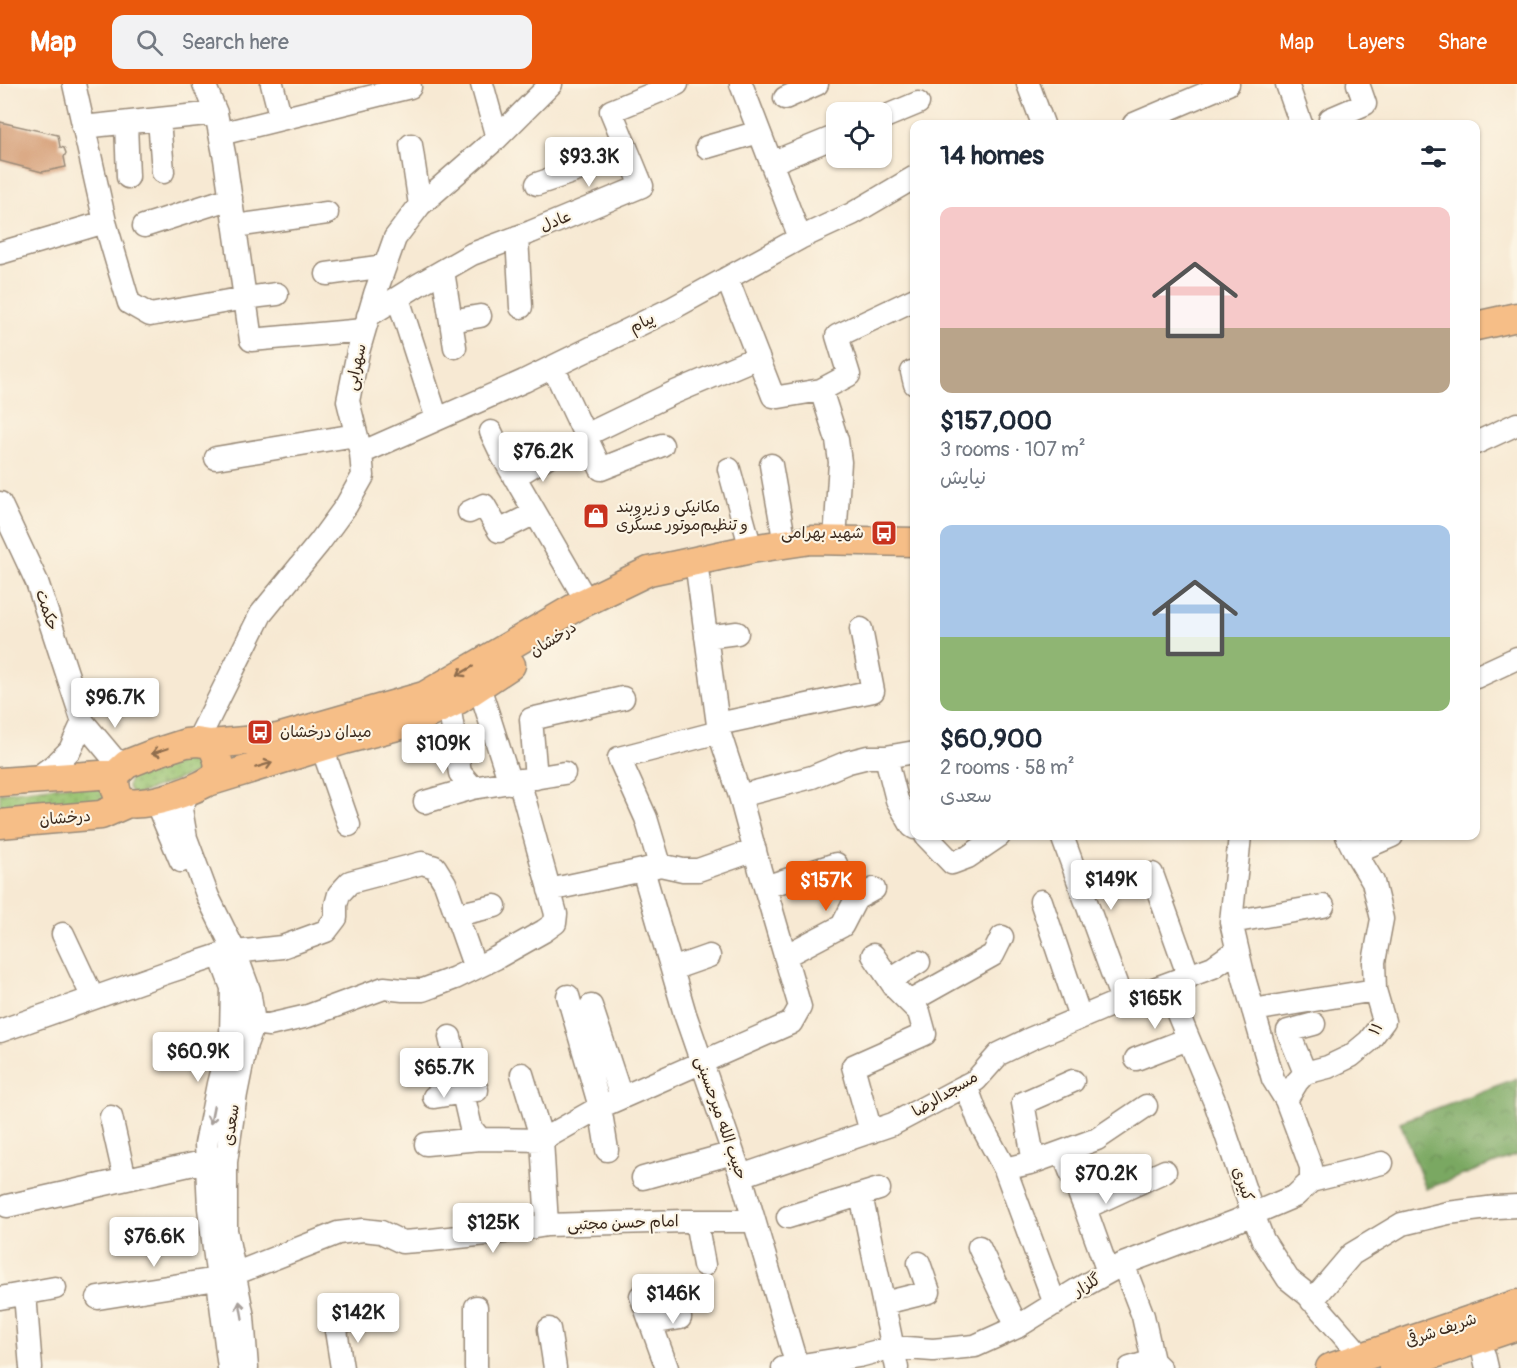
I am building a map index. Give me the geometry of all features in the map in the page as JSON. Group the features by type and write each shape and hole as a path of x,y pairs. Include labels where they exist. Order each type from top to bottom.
{"main road":[{"path":"1480,306 1517,298"},
{"path":"1480,325 1517,317"},
{"name":"درخشان","path":"198,786 322,747 409,723 458,700 570,626 640,593 678,579 696,568 751,549 811,540 910,542"},
{"name":"درخشان","path":"203,743 278,738 424,696 579,605 649,570 761,564 834,557 910,561"},
{"path":"0,782 121,770 155,753 186,743 203,743 217,756 218,770 215,776 198,786 156,802 128,803 122,801 115,786 121,770"},
{"name":"درخشان","path":"0,824 101,815 128,803"},
{"name":"شریف شرقی","path":"1330,1368 1362,1357 1480,1345 1517,1304"},
{"name":"شریف شرقی","path":"1393,1368 1480,1345 1517,1326"}],"street":[{"path":"74,84 105,222 129,303 150,315 277,294"},
{"path":"204,84 218,123 225,159 251,340 366,323"},
{"path":"272,84 281,118"},
{"path":"83,127 159,119 218,123 281,118 410,87 409,84"},
{"path":"482,84 497,138"},
{"name":"عادل","path":"366,323 398,298 472,254 642,186 610,111 678,84"},
{"path":"741,84 800,238"},
{"path":"785,98 817,84"},
{"path":"1028,84 1039,120"},
{"path":"1143,120 1228,84"},
{"path":"1287,84 1300,120"},
{"path":"1330,118 1365,104 1358,84"},
{"name":"سهرابی","path":"203,743 261,614 319,543 346,506 363,476 348,401 366,323 395,238 420,205 497,138 539,89"},
{"path":"892,114 918,103"},
{"path":"159,119 163,172"},
{"path":"126,123 128,177"},
{"path":"707,147 759,132"},
{"path":"771,163 826,140"},
{"path":"411,145 420,205"},
{"path":"537,184 628,153"},
{"name":"پیام","path":"216,458 358,444 437,420 554,367 673,308 910,180"},
{"path":"144,226 231,198"},
{"path":"235,226 327,213"},
{"path":"0,253 105,222"},
{"path":"517,237 521,307"},
{"path":"327,274 385,266"},
{"path":"443,271 455,347"},
{"path":"727,278 773,396 779,397 822,390 849,375 837,336 910,301"},
{"path":"398,298 437,420"},
{"path":"451,321 480,316"},
{"path":"586,435 673,393 758,357"},
{"path":"554,367 601,469 662,445"},
{"path":"822,390 837,440 840,462 835,540"},
{"path":"1480,441 1517,424"},
{"path":"490,432 587,602"},
{"path":"514,477 550,455"},
{"path":"771,465 785,544"},
{"path":"729,469 751,549"},
{"name":"حکمت","path":"0,503 37,582 83,722"},
{"path":"469,512 484,505 499,531 535,513"},
{"path":"426,1144 480,1139 542,1140 621,1097 792,1023 800,1007 741,796 718,728 696,568"},
{"path":"718,728 873,691 861,629"},
{"path":"706,638 737,633"},
{"path":"1480,675 1517,658"},
{"path":"243,1022 269,1025 308,1016 384,987 423,990 475,968 544,932 555,923 556,914 522,780 479,686"},
{"path":"522,780 531,719 623,698"},
{"path":"449,705 460,773 473,788"},
{"path":"34,780 70,750 83,722 121,770"},
{"name":"حبیب الله میرحسینی","path":"718,728 619,758 646,818 652,868 672,969 685,1014 741,1176 790,1367"},
{"path":"322,747 349,825"},
{"path":"741,796 812,777 848,762 868,757 910,753"},
{"path":"886,757 897,800 910,823"},
{"path":"425,802 473,788 564,773"},
{"name":"سعدی","path":"198,786 181,809 186,838 227,953"},
{"name":"سعدی","path":"156,802 213,932 249,990 243,1022 246,1044 236,1094 217,1162 226,1230 229,1368"},
{"path":"930,840 952,863 968,857 993,840"},
{"path":"1063,840 1122,1000"},
{"path":"1240,840 1230,922 1273,1079 1286,1100 1311,1167 1311,1181"},
{"path":"1351,844 1372,840"},
{"name":"۱۱","path":"1305,1073 1328,1067 1352,1056 1370,1041 1384,1021 1375,990 1374,962 1382,919 1373,882 1351,844"},
{"path":"549,890 652,868 698,870 755,850"},
{"path":"0,1031 227,953 282,947 326,931 336,918 339,894 350,882 422,863 435,867 445,883 475,968"},
{"path":"765,887 836,864"},
{"path":"1152,874 1189,976"},
{"path":"785,956 842,926 856,899 874,889"},
{"path":"1041,901 1080,1017"},
{"path":"456,915 495,906"},
{"path":"1230,922 1323,906"},
{"path":"63,934 93,998"},
{"path":"909,1002 993,955 1002,937"},
{"name":"مسجدالرضا","path":"741,1176 892,1124 976,1080 999,1054 1080,1017 1213,967 1237,950"},
{"path":"672,969 709,956"},
{"path":"871,1132 853,1066 925,1034 919,1012 896,989 873,956"},
{"path":"890,980 919,962"},
{"name":"کبیری","path":"1166,985 1216,1105 1263,1240 1288,1279 1312,1301 1362,1357"},
{"path":"1253,1010 1375,990"},
{"path":"568,996 600,1107 607,1150"},
{"path":"591,1006 621,1097"},
{"path":"1286,1100 1305,1073 1288,1031 1314,1024"},
{"path":"450,1037 471,1090 471,1128 480,1139"},
{"path":"1136,1059 1188,1039"},
{"path":"522,1074 542,1140 547,1225"},
{"path":"1034,1162 1023,1102 1074,1081"},
{"path":"966,1085 979,1121 1005,1169 1055,1304"},
{"path":"434,1097 471,1090"},
{"path":"1005,1169 1063,1153 1097,1139 1146,1106"},
{"path":"111,1117 126,1179"},
{"path":"644,1178 733,1153"},
{"path":"1063,1153 1085,1208 1143,1316 1156,1365 1130,1368"},
{"path":"7,1206 126,1179 217,1162"},
{"name":"گلزار","path":"790,1367 859,1356 895,1358 933,1350 975,1346 1017,1327 1116,1268 1295,1196 1311,1181 1382,1163"},
{"path":"1085,1208 1165,1171"},
{"path":"788,1218 870,1192 884,1303 895,1358"},
{"path":"1312,1301 1352,1254 1402,1224 1448,1213 1517,1206"},
{"path":"696,1221 704,1265"},
{"name":"امام حسن مجتبی","path":"98,1298 226,1276 338,1233 363,1230 381,1232 402,1242 505,1232 547,1225 754,1221"},
{"path":"979,1247 1017,1327"},
{"path":"884,1303 929,1292 919,1263"},
{"name":"سعدی","path":"226,1276 243,1317 247,1368"},
{"path":"0,1298 55,1288"},
{"path":"25,1294 31,1368"},
{"path":"641,1296 667,1368"},
{"path":"476,1307 476,1368"},
{"path":"342,1368 335,1324 366,1314"},
{"path":"651,1323 680,1318"},
{"path":"549,1329 555,1368"}],"green space":[{"path":"196,750 206,755 210,768 133,796 128,787 130,776"},
{"path":"103,781 109,803 0,815 0,793"},
{"path":"1517,1078 1517,1155 1426,1189 1400,1122"}],"building":[{"path":"0,122 58,135 60,147 64,148 66,153 64,157 66,167 42,172 0,161"}],"place":[{"name":"مکانیکی و زیروبند و تنظیم‌موتور عسگری","path":"596,516"},
{"name":"شهید بهرامی","path":"884,533"},
{"name":"میدان درخشان","path":"260,732"}]}
